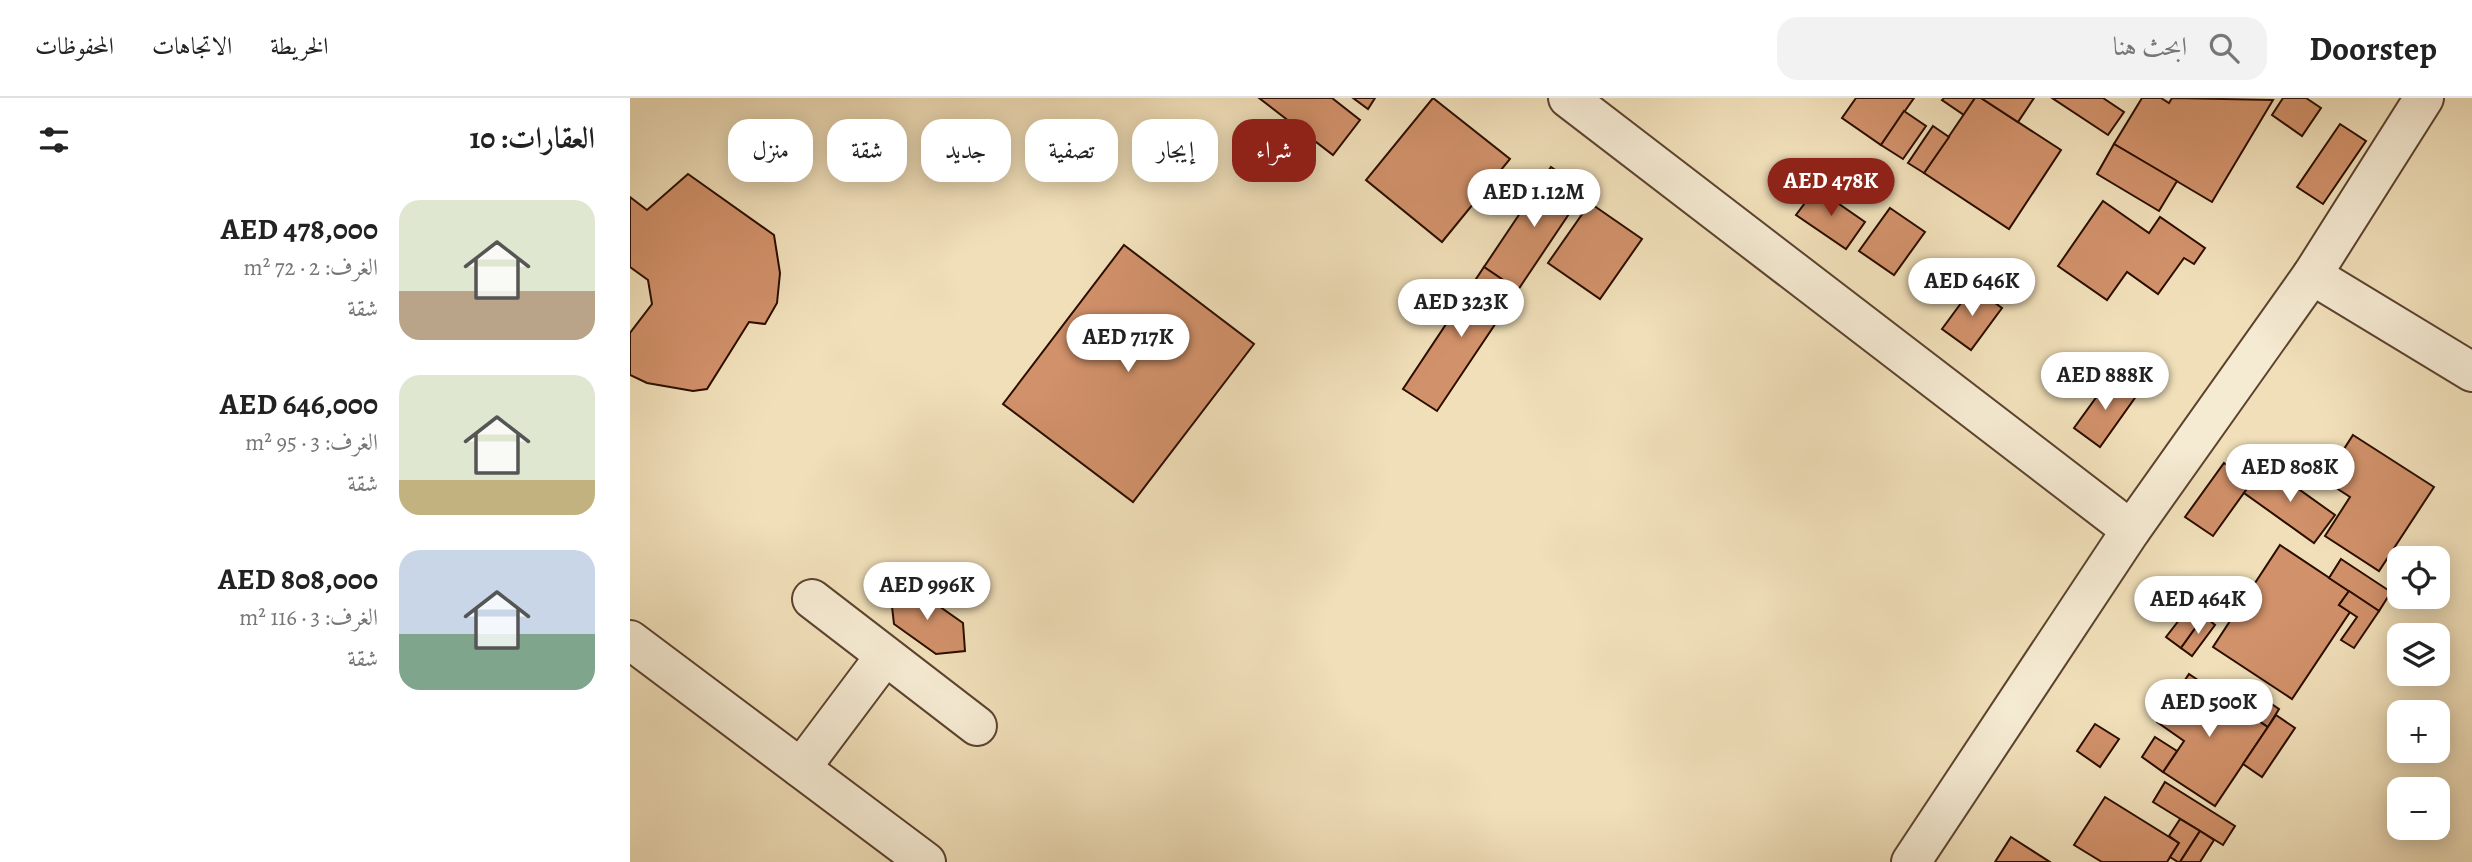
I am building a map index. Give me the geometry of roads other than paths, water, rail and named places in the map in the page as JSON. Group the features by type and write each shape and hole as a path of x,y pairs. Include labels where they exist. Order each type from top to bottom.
{"street":[{"path":"1568,98 2131,530"},
{"path":"1912,862 2131,530 2312,275 2424,98"},
{"path":"2312,275 2472,372"},
{"path":"812,599 977,726"},
{"path":"630,640 926,862"},
{"path":"801,768 885,656"}]}
